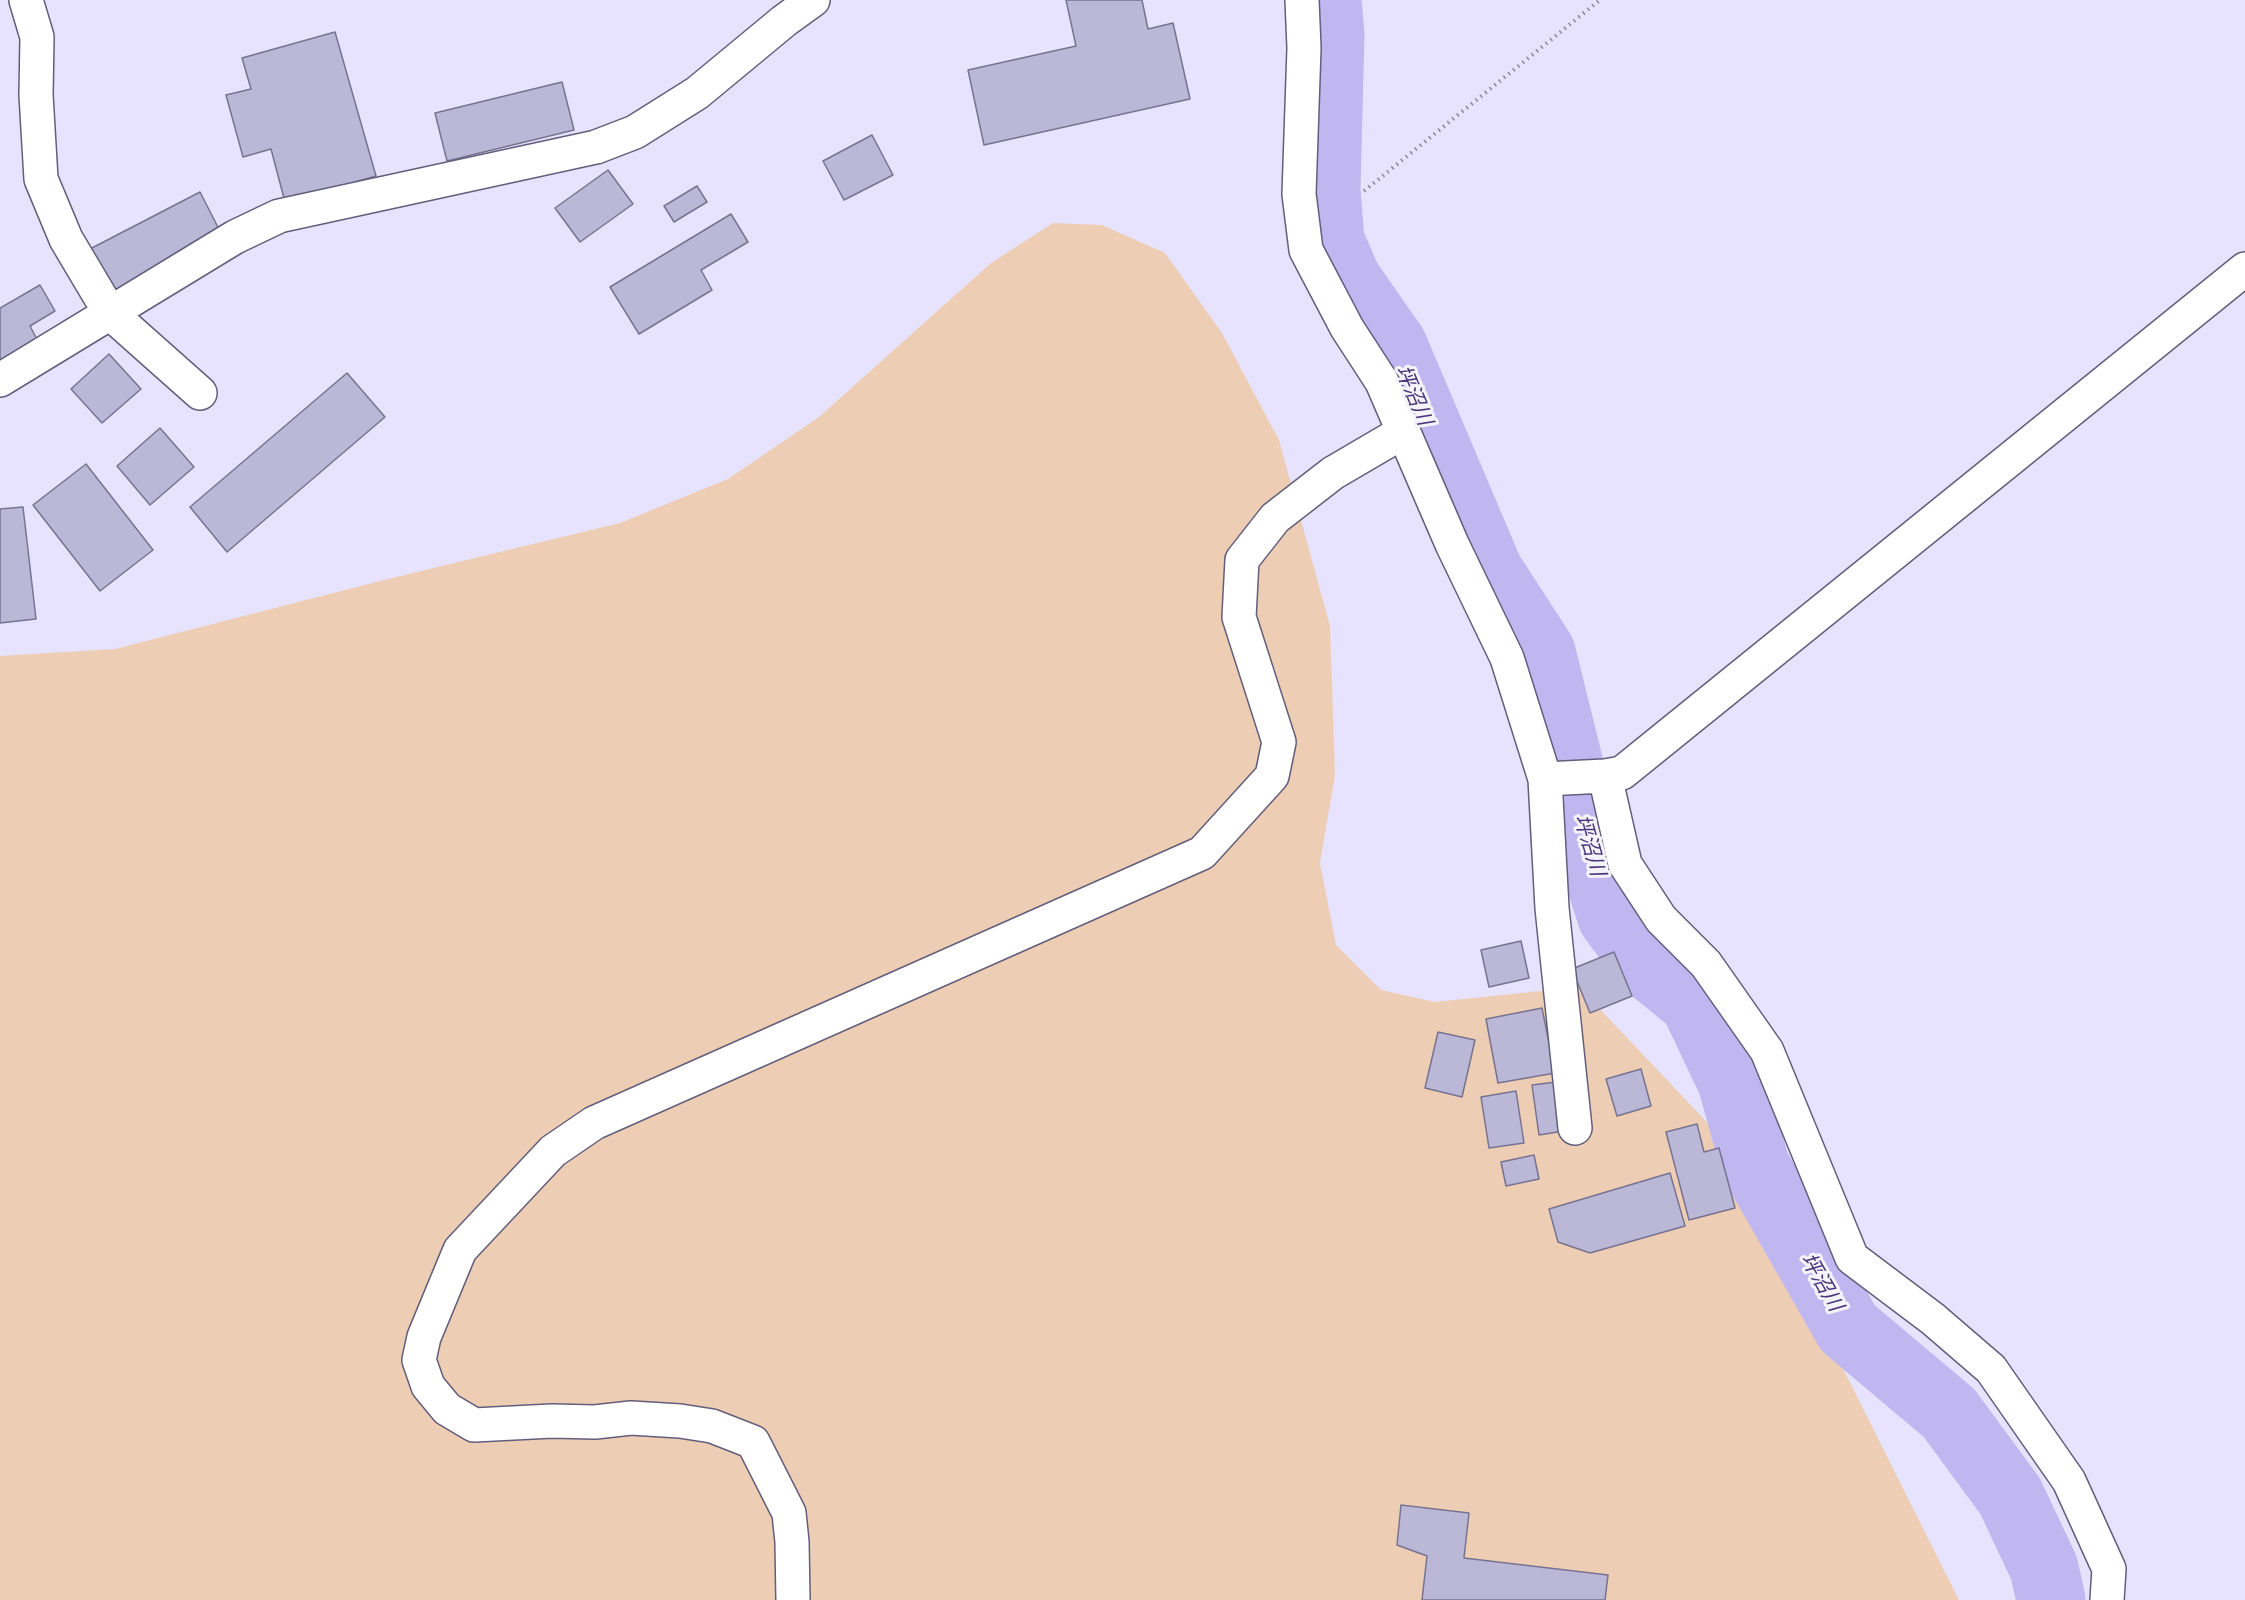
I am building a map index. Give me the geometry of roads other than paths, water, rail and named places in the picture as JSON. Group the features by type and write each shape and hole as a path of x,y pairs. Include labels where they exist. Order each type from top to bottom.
{"street":[{"path":"26,0 37,37 36,95 41,179 66,239 110,313 200,393"},
{"path":"0,380 234,237 279,216 596,147 635,132 698,93 784,21 813,0"},
{"path":"1302,0 1304,48 1299,194 1306,250 1347,328 1382,382 1452,544 1507,658 1625,864 1662,919 1706,964 1767,1051 1852,1258 1933,1319 1991,1369 2069,1481 2109,1569 2107,1600"},
{"path":"1574,778 1622,773 2245,270"},
{"path":"793,1600 789,1513 753,1442 712,1426 680,1420 632,1418 595,1422 552,1421 474,1425 447,1409 428,1386 419,1360 424,1337 460,1250 553,1151 594,1123 1202,853 1272,776 1279,742 1239,617 1242,560 1275,518 1333,473 1403,432"},
{"path":"1574,778 1552,908 1575,1128"}],"waterway":[{"name":"坪沼川","path":"1327,0 1330,34 1326,190 1330,241 1347,280 1393,346 1489,572 1541,652 1587,838 1612,917 1646,963 1694,1002 1732,1082 1755,1165 1848,1328 1949,1413 2010,1496 2044,1568 2051,1600"}]}
